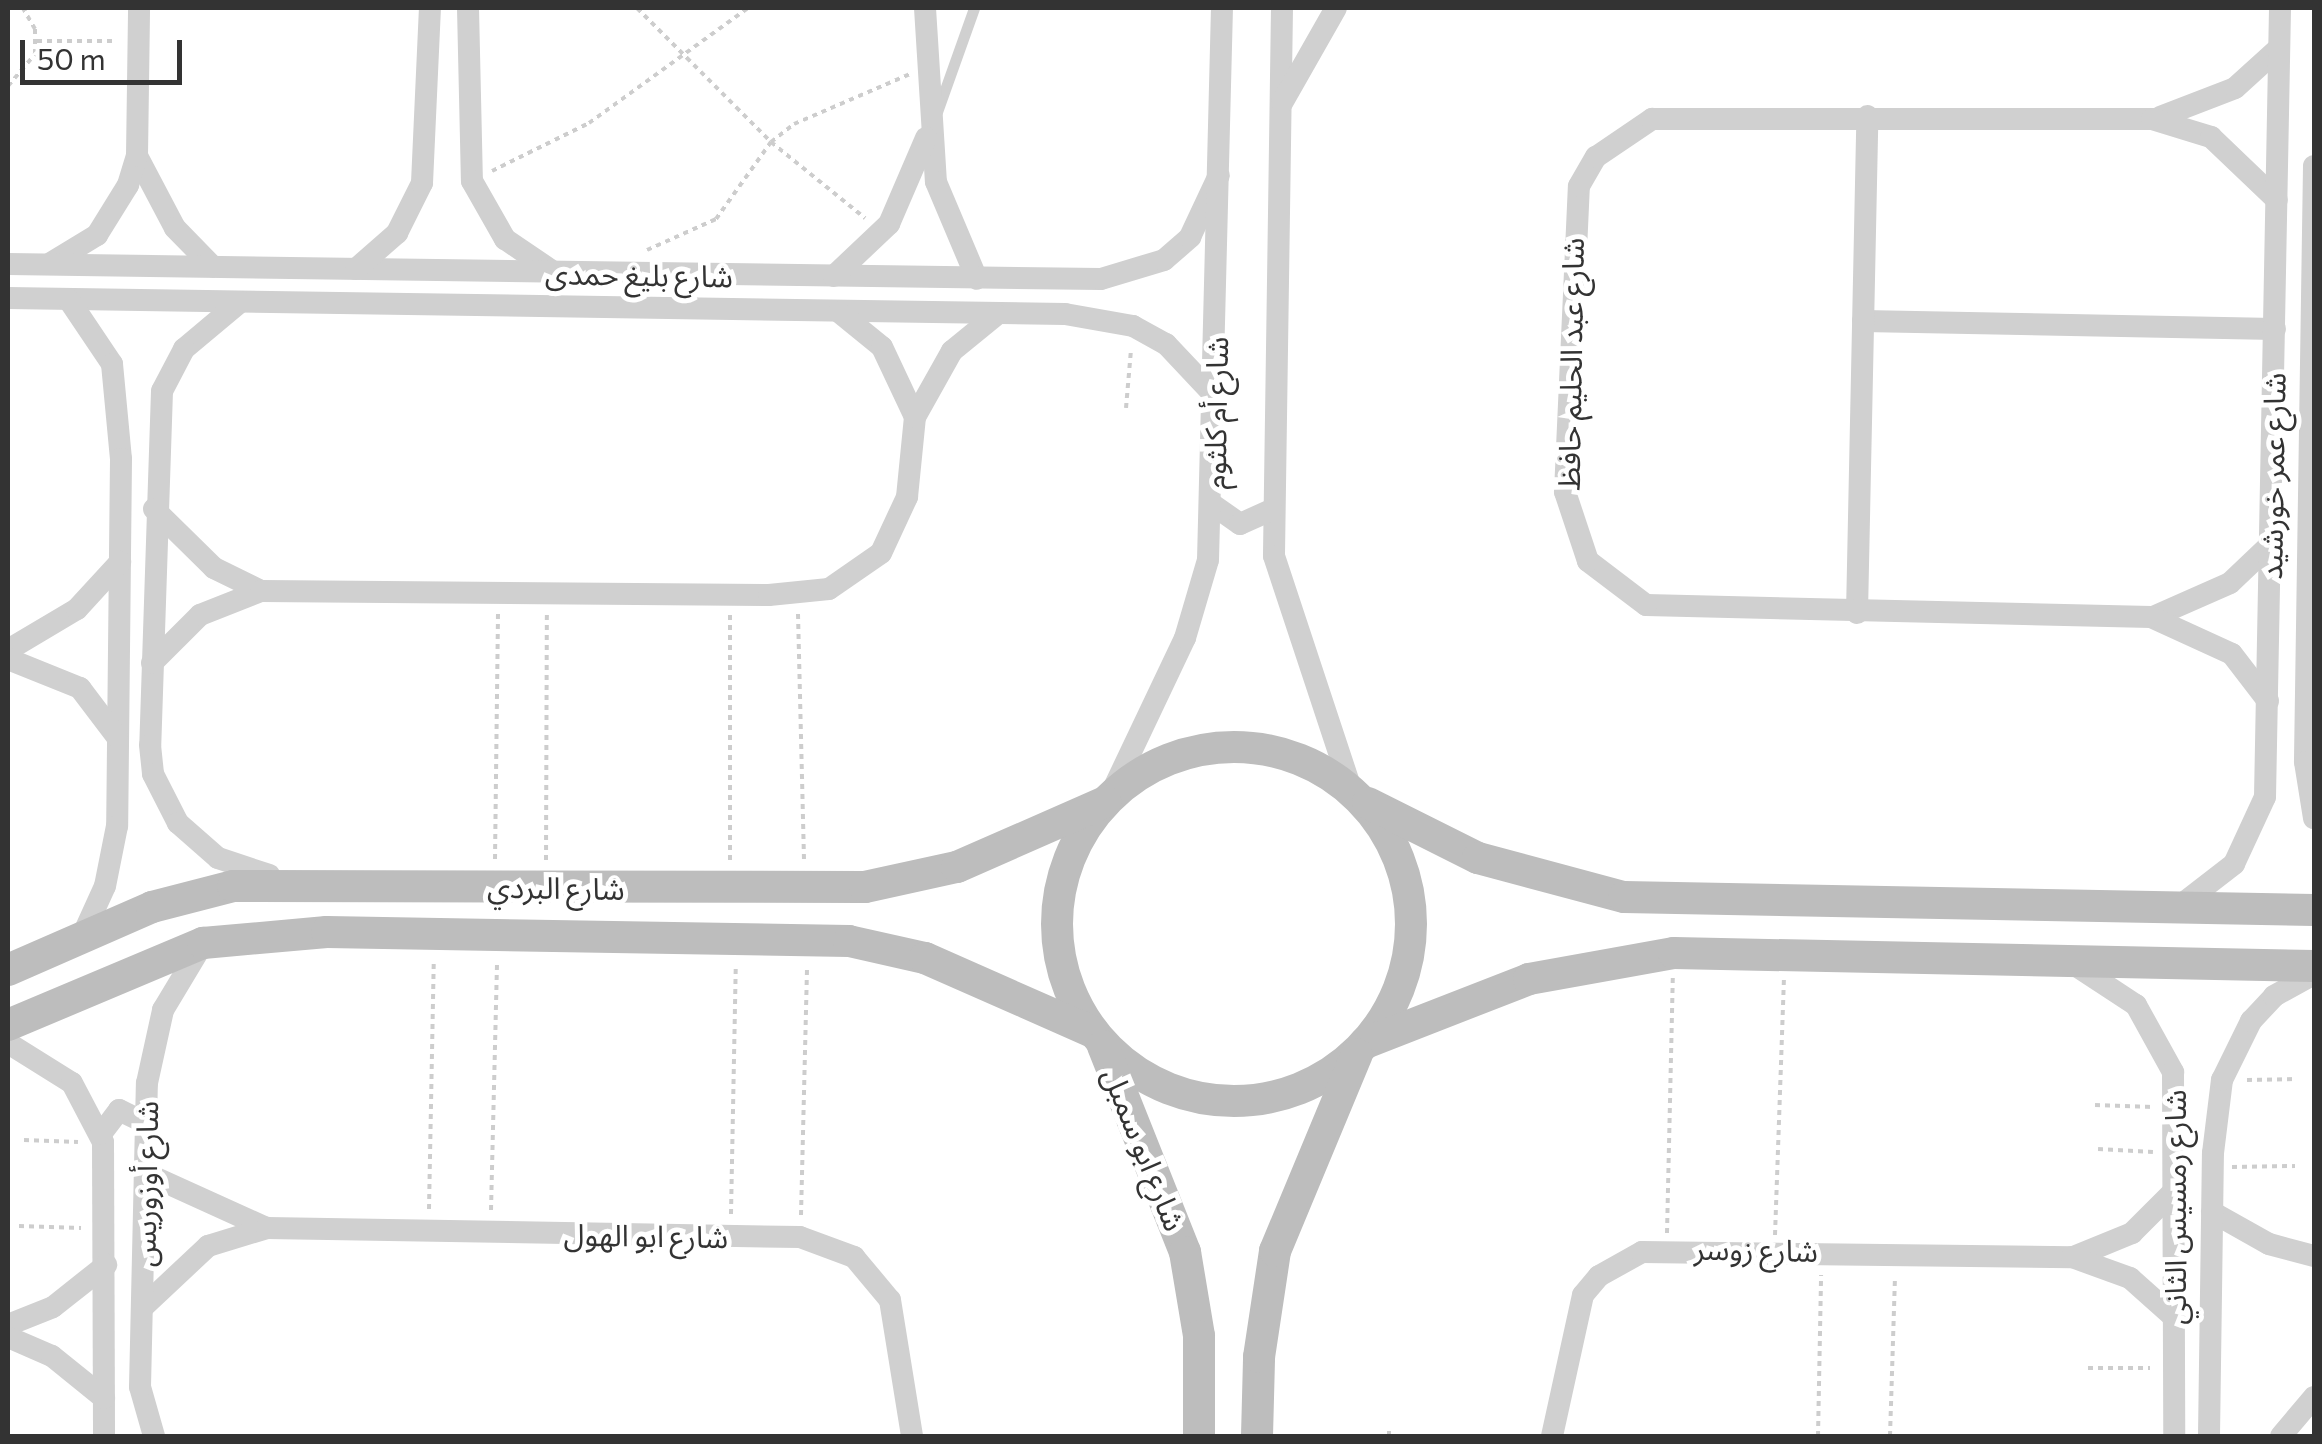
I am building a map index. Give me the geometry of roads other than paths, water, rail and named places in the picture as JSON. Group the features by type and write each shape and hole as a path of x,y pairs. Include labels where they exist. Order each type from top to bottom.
{"street":[{"path":"48,265 98,234 116,212 137,156 139,8"},
{"path":"356,269 412,209 427,156 430,8"},
{"path":"468,8 470,170 506,239 555,273"},
{"path":"925,8 930,66 928,135 942,208 977,279"},
{"name":"شارع أم كلثوم","path":"1107,800 1185,638 1208,560 1216,397 1222,8"},
{"name":"شارع أم كلثوم","path":"1282,8 1271,510 1283,602 1355,795"},
{"path":"1280,106 1336,8"},
{"name":"شارع عمر خورشيد","path":"2175,908 2207,890 2244,848 2265,797 2280,8"},
{"name":"شارع عبد الحليم حافظ","path":"2152,119 2235,88 2280,48"},
{"path":"1857,613 1867,116"},
{"name":"شارع عبد الحليم حافظ","path":"2271,544 2206,598 2152,617 1646,605 1588,561 1565,492 1572,220 1596,156 1652,118 2152,119 2211,136 2277,200"},
{"path":"834,276 883,232 928,135"},
{"path":"137,156 175,228 214,267"},
{"path":"427,156 451,168 470,170"},
{"name":"شارع عمر خورشيد","path":"2314,166 2312,550 2305,762 2314,818"},
{"name":"شارع بليغ حمدى","path":"8,264 1064,280 1134,274 1164,260 1190,236 1219,175"},
{"path":"626,308 627,274"},
{"path":"1064,280 1072,302 1065,314"},
{"name":"شارع بليغ حمدى","path":"8,298 1065,314 1133,326 1166,344 1216,397"},
{"path":"68,300 112,364 122,459 113,856 81,940"},
{"path":"240,302 200,331 171,369 155,460 150,745 164,800 196,842 243,870 302,882"},
{"path":"836,311 882,347 915,418"},
{"path":"152,663 200,616 262,591 797,594 844,582 881,553 906,497 915,418 952,351 1000,313"},
{"path":"1863,321 2274,328"},
{"path":"122,459 142,450 155,460"},
{"path":"1213,505 1240,524 1271,510"},
{"path":"154,509 192,550 262,591"},
{"path":"8,650 77,609 120,562"},
{"name":"شارع عبد الحليم حافظ","path":"2152,617 2232,654 2268,701"},
{"path":"8,659 80,688 128,750 150,745"},
{"path":"2314,910 1624,896 1478,858 1355,795 1294,758 1229,747 1164,761 1107,800 1080,835 1056,915 1068,983 1097,1037 1168,1088 1250,1100 1290,1092 1362,1046 1529,979 1674,953 2314,966"},
{"path":"2267,760 2282,768 2305,762"},
{"path":"1258,1436 1258,1357 1276,1251 1362,1046 1404,976 1410,900 1400,863 1355,795"},
{"name":"شارع البردي","path":"8,970 192,894 302,882 805,890 956,867 1107,800"},
{"path":"484,886 484,935"},
{"name":"شارع البردي","path":"8,1024 203,943 277,934 435,934 807,940 925,958 1097,1037"},
{"name":"شارع أوزوريس","path":"150,1433 140,1388 146,1123 152,1046 203,943"},
{"name":"شارع رمسيس الثاني","path":"2072,963 2136,1005 2158,1036 2178,1107 2174,1436"},
{"name":"شارع رمسيس الثاني","path":"2209,1436 2213,1160 2222,1080 2250,1021 2274,996 2314,974"},
{"name":"شارع ابو سمبل","path":"1097,1037 1186,1252 1199,1336 1197,1434"},
{"name":"شارع أوزوريس","path":"8,1043 72,1084 102,1138 106,1229 104,1436"},
{"path":"102,1138 119,1110 146,1123"},
{"path":"2178,1154 2192,1142 2213,1160"},
{"name":"شارع ابو الهول","path":"145,1173 204,1206 268,1228"},
{"name":"شارع زوسر","path":"2072,1257 2132,1233 2177,1188"},
{"path":"2212,1212 2270,1244 2314,1256"},
{"name":"شارع ابو الهول","path":"142,1308 208,1246 268,1228 800,1237 854,1256 890,1300 912,1436"},
{"name":"شارع زوسر","path":"1558,1430 1564,1352 1582,1295 1619,1261 1667,1248 2072,1257 2130,1278 2176,1319"},
{"path":"8,1325 54,1308 106,1265"},
{"path":"8,1336 52,1356 104,1398"},
{"path":"2281,1436 2314,1396"},
{"name":"شارع ابو الهول","path":"898,1436 905,1409"}],"lane":[{"path":"928,135 974,8"}]}
